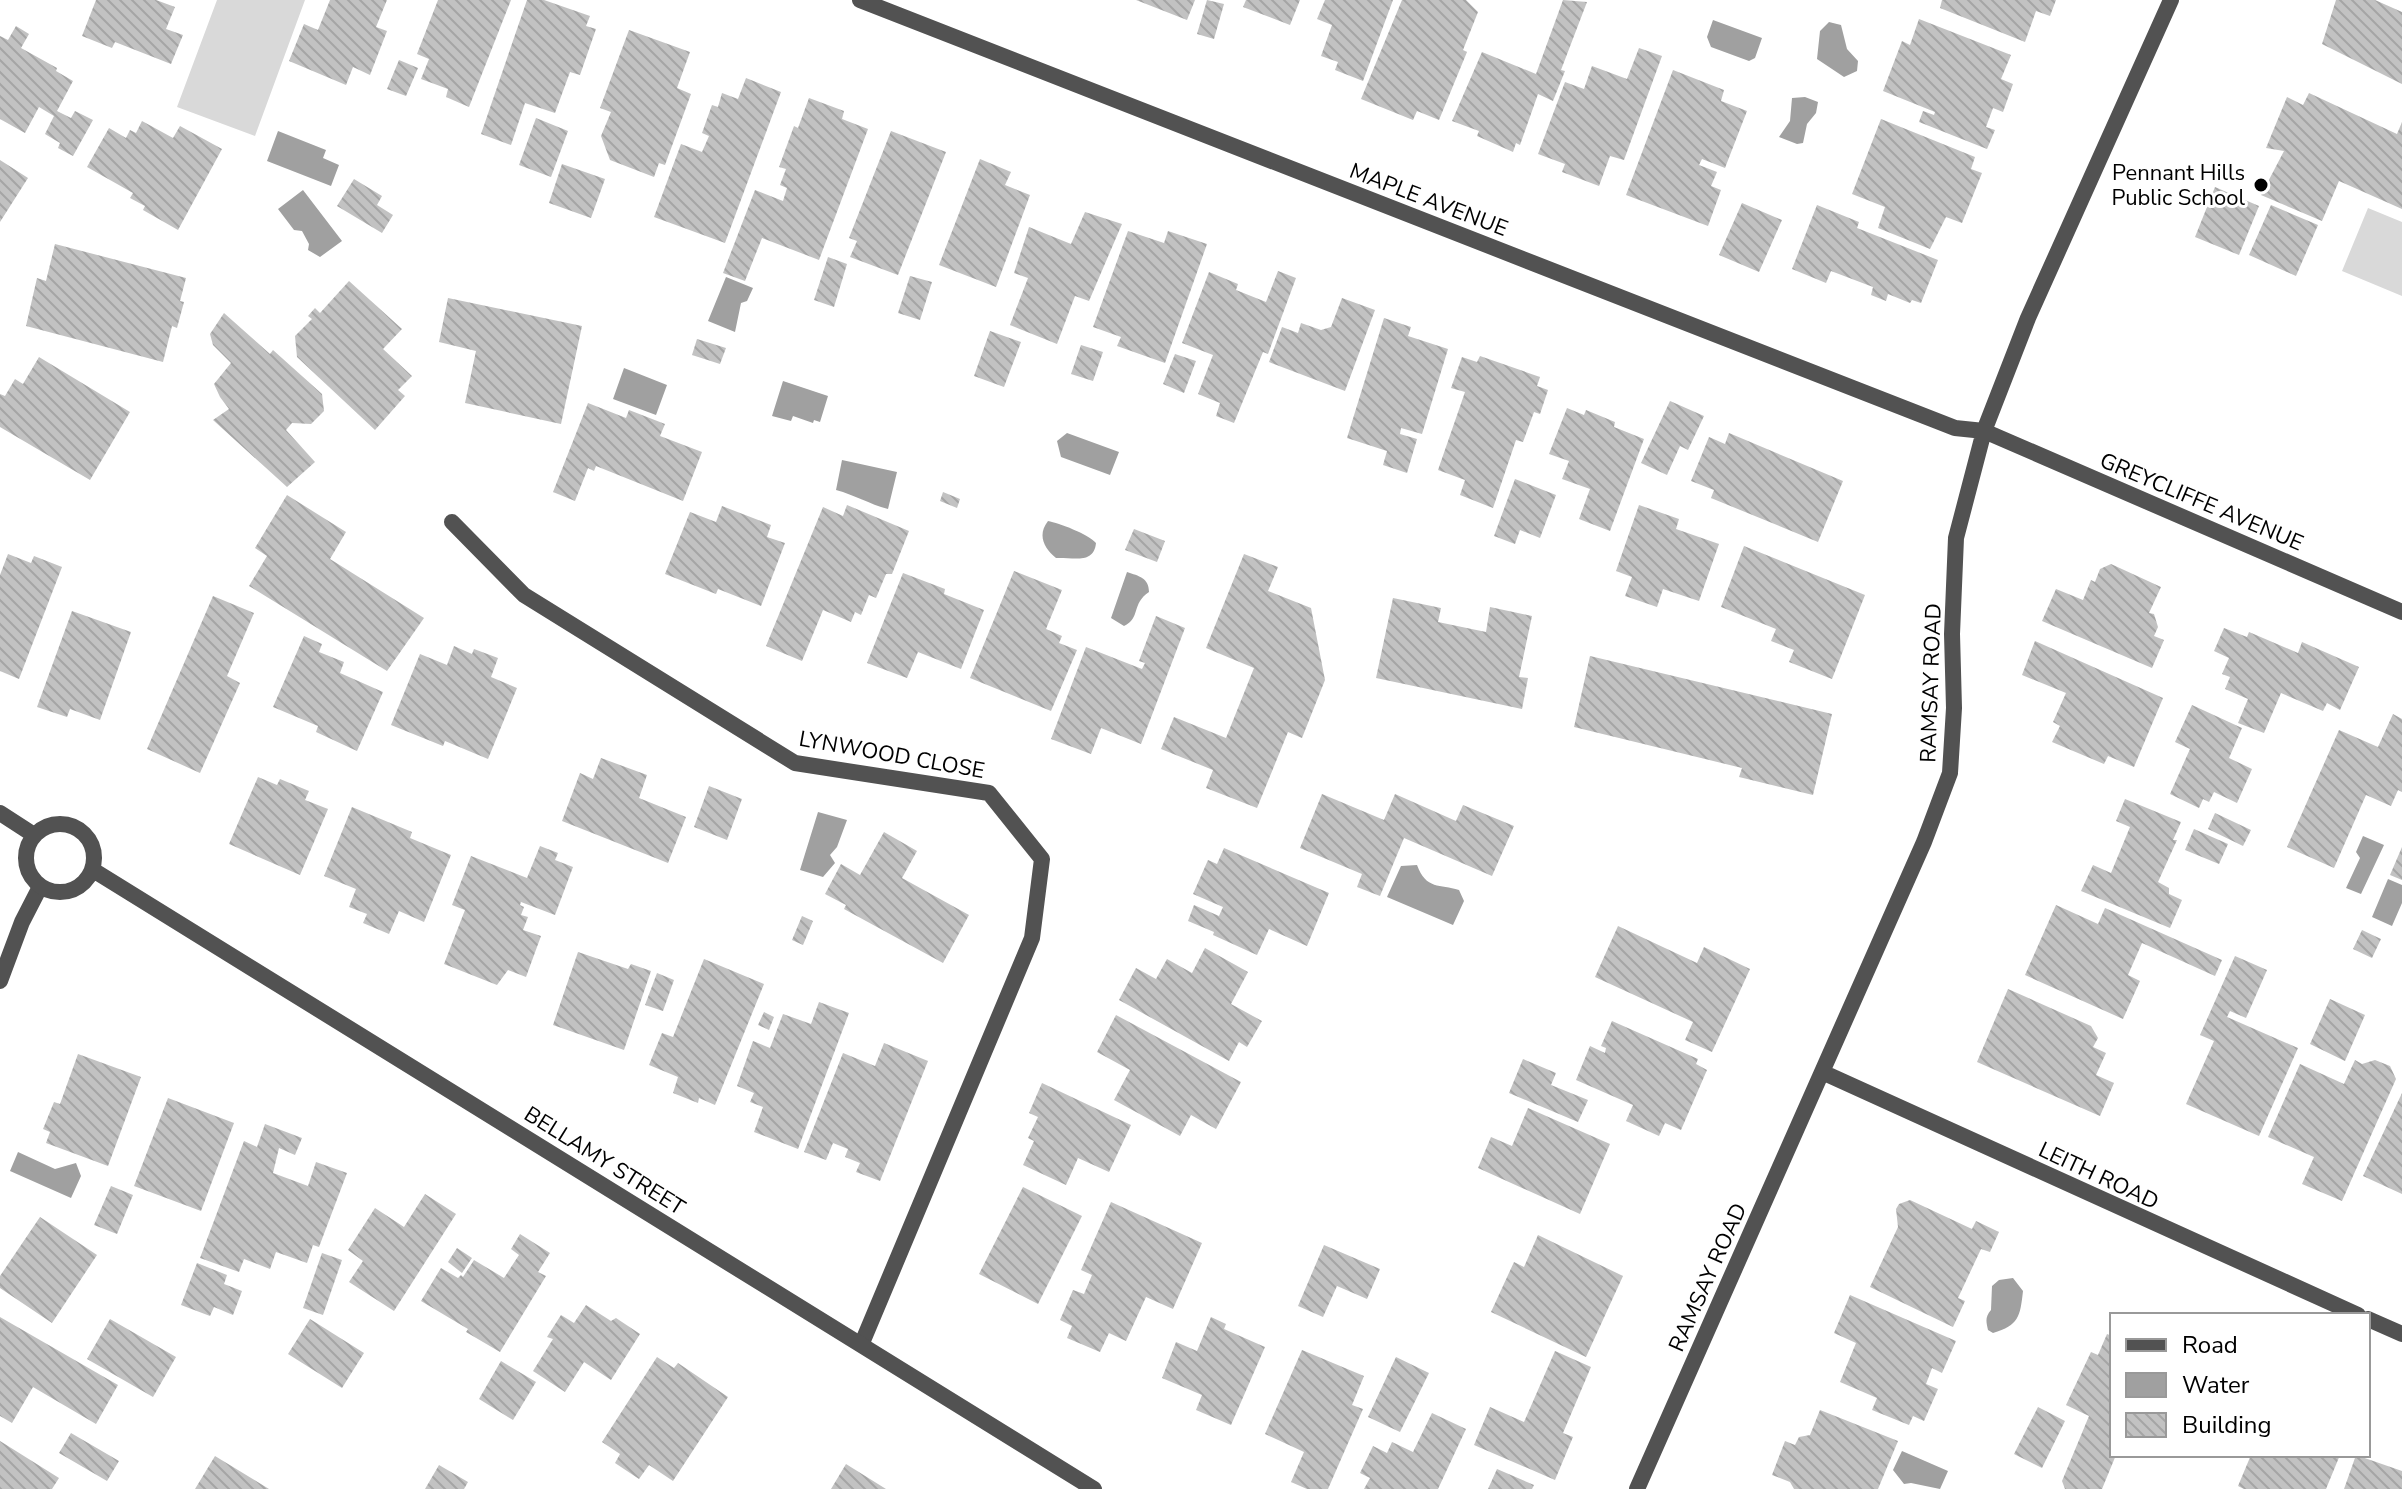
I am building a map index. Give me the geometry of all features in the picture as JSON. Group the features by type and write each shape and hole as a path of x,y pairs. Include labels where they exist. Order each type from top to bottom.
{"street":[{"name":"MAPLE AVENUE","path":"860,0 1955,428 1984,431"},
{"name":"RAMSAY ROAD","path":"1637,1489 1924,842 1950,773 1956,538 1984,431 2028,318 2171,0"},
{"name":"GREYCLIFFE AVENUE","path":"1984,431 2402,612"},
{"name":"LYNWOOD CLOSE","path":"452,522 524,595 795,763 989,793 1042,859 1032,938 862,1343"},
{"path":"0,813 34,835"},
{"path":"55,824 77,828 87,836 92,846 93,870 88,879 71,891 50,892 40,887 27,868 25,856 34,835 55,824"},
{"name":"BELLAMY STREET","path":"93,870 1094,1489"},
{"path":"0,981 22,922 40,887"},
{"name":"LEITH ROAD","path":"1822,1072 2354,1313"},
{"path":"2370,1320 2402,1334"}],"shaded area":[{"path":"217,0 305,0 255,136 177,107"},
{"path":"2368,208 2402,222 2402,296 2342,271"}],"water":[{"path":"1713,20 1762,38 1755,58 1749,61 1711,47 1707,37"},
{"path":"1829,22 1841,25 1847,49 1858,61 1857,71 1844,77 1817,59 1820,31"},
{"path":"1805,97 1818,102 1816,113 1807,124 1803,143 1797,144 1779,137 1790,121 1792,98"},
{"path":"278,131 326,150 323,158 339,165 331,186 267,161"},
{"path":"303,190 342,241 320,257 308,250 309,244 302,231 294,230 278,209"},
{"path":"726,277 753,288 747,301 741,303 735,332 708,321"},
{"path":"624,368 667,385 656,415 613,399"},
{"path":"783,381 828,396 820,422 814,420 813,423 793,416 791,421 772,416"},
{"path":"1067,433 1119,452 1110,475 1061,457 1057,441"},
{"path":"842,460 897,472 888,509 836,490"},
{"path":"1048,521 1087,536 1096,543 1094,550 1087,557 1056,558 1043,541 1043,531"},
{"path":"1127,572 1145,581 1149,592 1140,601 1133,619 1124,626 1111,618"},
{"path":"818,812 847,820 837,847 830,855 835,863 823,877 800,870"},
{"path":"2363,836 2384,845 2361,894 2346,888 2360,858 2356,852"},
{"path":"1417,865 1429,882 1459,890 1464,901 1453,925 1387,897 1401,866"},
{"path":"2388,879 2402,885 2402,903 2392,926 2372,917"},
{"path":"18,1152 55,1169 76,1163 81,1176 71,1198 10,1171"},
{"path":"2013,1278 2023,1291 2019,1314 2008,1327 1993,1333 1988,1330 1986,1322 1991,1310 1992,1286 1999,1280"},
{"path":"1902,1451 1948,1471 1940,1489 1904,1484 1893,1470"}],"building":[{"path":"96,0 156,0 175,7 166,29 183,35 171,64 115,42 112,48 82,36"},
{"path":"330,0 387,0 376,27 387,31 370,75 353,67 346,85 289,61 304,24 318,30"},
{"path":"438,0 511,0 469,107 446,97 448,89 421,79 429,59 417,54"},
{"path":"527,0 544,0 590,16 586,26 596,29 580,75 570,72 555,113 525,103 511,145 481,134"},
{"path":"1136,0 1195,0 1187,20"},
{"path":"1207,0 1224,4 1214,39 1197,34"},
{"path":"1246,0 1300,0 1290,25 1243,7"},
{"path":"1325,0 1393,0 1363,81 1335,70 1338,62 1321,56 1332,25 1317,19"},
{"path":"1402,0 1466,0 1478,12 1463,50 1467,52 1439,120 1417,111 1413,120 1361,99"},
{"path":"1563,0 1587,2 1561,70 1565,71 1553,101 1538,94 1520,145 1516,143 1513,152 1477,136 1479,131 1452,121 1482,52 1536,74"},
{"path":"1942,0 2056,0 2050,16 2036,11 2025,42 1940,8"},
{"path":"2336,0 2375,0 2402,12 2402,84 2322,44"},
{"path":"1919,19 2011,55 2001,79 2013,84 2003,112 1993,108 1986,127 1995,130 1987,149 1919,122 1923,111 1934,115 1935,112 1883,91 1902,41 1910,45"},
{"path":"16,26 29,34 21,48 57,68 56,71 73,81 57,111 71,118 75,111 93,120 73,156 58,148 60,143 45,134 54,116 39,107 25,133 0,119 0,36 8,40"},
{"path":"629,30 690,52 677,88 691,94 665,165 659,163 654,177 610,160 601,136 611,112 600,108"},
{"path":"1639,48 1662,56 1624,160 1610,156 1599,186 1562,172 1565,164 1538,154 1565,82 1584,89 1592,66 1627,79"},
{"path":"399,60 418,68 406,96 387,89"},
{"path":"1673,70 1724,90 1721,101 1747,111 1725,168 1702,159 1699,165 1717,172 1711,186 1721,190 1708,226 1626,195"},
{"path":"746,78 781,92 725,243 654,217 681,144 702,152 709,136 702,133 712,105 718,107 722,93 738,99"},
{"path":"2309,93 2397,134 2402,122 2402,209 2339,181 2322,221 2261,195 2284,151 2266,148 2287,97 2303,105"},
{"path":"809,98 844,111 842,119 868,129 819,260 762,238 745,281 723,273 755,190 783,201 787,188 780,185 786,169 779,167 794,126 798,128"},
{"path":"536,118 568,131 551,177 519,165"},
{"path":"1881,119 1975,157 1971,169 1982,173 1962,223 1946,217 1930,249 1878,228 1885,207 1852,194"},
{"path":"142,121 173,138 180,126 222,149 178,230 143,210 145,206 130,198 133,193 87,167 109,128 126,138 130,130 136,133"},
{"path":"891,131 946,152 898,275 850,257 857,241 849,238"},
{"path":"980,159 1011,172 1005,185 1030,195 996,287 939,265"},
{"path":"0,160 28,178 0,222"},
{"path":"562,164 605,179 591,218 549,203"},
{"path":"354,179 382,196 377,205 393,215 382,233 337,206"},
{"path":"2215,187 2259,206 2239,255 2195,237"},
{"path":"1742,203 1782,220 1759,272 1719,255"},
{"path":"1817,205 1859,222 1857,228 1938,260 1921,303 1912,300 1910,303 1888,294 1886,301 1871,295 1873,287 1831,271 1826,283 1792,269"},
{"path":"2271,205 2318,225 2296,276 2249,255"},
{"path":"1085,212 1122,224 1089,301 1075,296 1057,344 1010,325 1028,278 1014,273 1029,227 1071,244"},
{"path":"1128,231 1164,243 1168,231 1207,244 1165,363 1117,346 1121,337 1093,327"},
{"path":"55,244 186,278 177,328 172,326 163,362 26,326 37,278 46,281"},
{"path":"828,257 847,264 834,307 814,300"},
{"path":"1278,271 1296,278 1268,354 1263,352 1234,423 1216,416 1220,403 1198,394 1213,355 1182,343 1209,272 1238,284 1236,290 1266,302"},
{"path":"910,276 932,282 920,320 898,313"},
{"path":"349,281 402,329 383,349 412,376 398,390 405,396 375,430 297,357 295,336 312,319 308,316 315,308 320,313"},
{"path":"448,298 582,326 561,424 465,403 476,351 439,342"},
{"path":"1342,298 1375,310 1345,391 1269,362 1282,327 1298,333 1301,323 1321,330 1331,327"},
{"path":"224,313 270,354 273,350 322,394 324,411 311,424 292,423 286,430 315,462 287,487 213,420 229,409 214,384 231,363 213,345 210,334"},
{"path":"1384,318 1411,327 1408,336 1448,349 1422,434 1401,428 1400,434 1417,439 1407,473 1383,465 1387,451 1347,438"},
{"path":"990,331 1021,342 1004,387 974,376"},
{"path":"697,339 726,348 720,364 692,355"},
{"path":"1081,345 1103,352 1093,381 1071,374"},
{"path":"1175,354 1196,361 1184,393 1163,384"},
{"path":"1480,356 1540,377 1537,386 1548,390 1540,414 1534,412 1523,442 1516,440 1493,508 1460,495 1465,480 1438,470 1465,392 1451,388 1462,357 1477,362"},
{"path":"39,357 130,412 90,480 0,427 0,394 5,396 15,379 23,384"},
{"path":"1670,401 1704,416 1688,450 1680,446 1667,475 1641,463"},
{"path":"588,403 626,418 629,410 665,424 660,436 702,452 683,501 596,466 594,471 588,468 575,501 553,492"},
{"path":"1567,408 1584,415 1586,410 1615,422 1614,427 1644,439 1610,531 1579,519 1590,489 1562,479 1569,461 1549,454"},
{"path":"1729,433 1843,481 1818,542 1711,498 1714,490 1691,481 1709,437 1725,444"},
{"path":"1515,479 1556,495 1540,538 1520,530 1515,544 1494,536"},
{"path":"943,492 960,499 957,508 940,501"},
{"path":"287,495 346,532 330,559 424,618 387,671 249,586 267,556 255,548"},
{"path":"847,505 909,531 892,574 886,574 876,598 869,595 861,615 855,612 851,622 823,610 802,661 766,646 823,507 843,516"},
{"path":"1639,505 1679,519 1676,529 1719,544 1699,601 1663,589 1657,607 1625,596 1632,577 1616,571"},
{"path":"722,506 771,525 767,537 785,543 761,606 718,589 716,594 665,574 690,512 716,522"},
{"path":"1134,529 1165,541 1157,562 1125,550"},
{"path":"1744,546 1865,595 1832,679 1789,662 1794,650 1771,641 1776,629 1721,607"},
{"path":"8,554 31,563 34,556 62,567 19,679 0,671 0,575"},
{"path":"1244,554 1278,567 1268,591 1311,608 1325,680 1302,738 1288,732 1257,808 1206,788 1213,770 1161,749 1174,717 1226,738 1254,668 1206,648"},
{"path":"2111,564 2161,587 2149,613 2154,614 2158,627 2154,636 2164,640 2152,668 2042,621 2056,589 2083,600 2091,580 2095,582 2100,569"},
{"path":"1014,571 1062,590 1046,629 1062,636 1059,643 1077,650 1051,711 970,678"},
{"path":"903,573 945,589 944,594 984,610 961,669 918,652 907,678 867,663"},
{"path":"213,596 254,613 227,676 240,683 200,773 147,749"},
{"path":"1393,598 1441,608 1438,622 1486,632 1490,607 1532,616 1519,677 1528,678 1522,709 1376,678"},
{"path":"72,611 131,632 100,720 70,709 67,717 37,707"},
{"path":"1156,616 1185,628 1141,744 1101,728 1091,754 1051,739 1086,647 1142,669 1145,663 1139,661"},
{"path":"2224,628 2247,637 2249,632 2298,653 2302,642 2359,667 2340,710 2327,703 2323,711 2281,693 2264,733 2238,723 2248,699 2225,689 2230,677 2222,674 2229,658 2214,651"},
{"path":"304,636 322,644 319,652 344,662 340,673 383,692 357,751 316,732 318,726 273,707"},
{"path":"2035,641 2163,698 2134,767 2108,756 2104,764 2052,742 2060,726 2053,722 2066,693 2022,675"},
{"path":"454,646 472,654 474,649 498,658 491,677 517,688 488,759 445,741 443,746 391,725 420,654 447,665"},
{"path":"1590,656 1832,714 1813,795 1739,777 1742,768 1574,727"},
{"path":"2192,705 2242,728 2229,758 2252,769 2237,803 2214,792 2209,802 2203,799 2199,808 2170,794 2190,749 2175,742"},
{"path":"2393,714 2402,719 2402,792 2398,790 2391,806 2366,795 2334,868 2287,847 2339,730 2378,747"},
{"path":"601,758 647,775 639,798 686,817 668,863 562,821 580,773 593,779"},
{"path":"258,777 277,785 280,779 309,791 305,800 328,809 300,875 229,844"},
{"path":"709,786 742,799 727,840 694,827"},
{"path":"1322,794 1384,820 1395,794 1456,821 1463,805 1514,826 1492,876 1404,838 1380,896 1357,887 1362,874 1300,848"},
{"path":"2125,799 2181,822 2173,840 2177,840 2158,882 2169,888 2169,894 2182,900 2170,928 2081,891 2093,865 2111,873 2130,827 2116,821"},
{"path":"352,807 412,832 410,838 451,855 424,922 399,911 389,934 363,923 367,914 349,907 356,889 324,876"},
{"path":"2215,813 2251,830 2243,846 2208,829"},
{"path":"2194,829 2228,844 2219,864 2185,850"},
{"path":"884,832 917,851 902,878 969,915 943,963 844,909 846,905 825,894 841,864 860,875"},
{"path":"540,846 558,853 555,860 573,867 555,915 521,902 520,905 524,907 521,915 528,917 523,930 541,936 526,977 508,970 497,985 444,964 465,910 452,905 471,856 527,878"},
{"path":"2402,847 2402,880 2390,875"},
{"path":"1224,848 1329,893 1307,946 1269,929 1257,955 1188,921 1194,905 1219,916 1223,907 1193,894 1208,860 1217,864"},
{"path":"2056,905 2098,924 2105,908 2222,960 2215,976 2142,943 2128,975 2140,981 2123,1019 2025,975"},
{"path":"802,916 813,921 803,945 792,940"},
{"path":"1618,926 1697,963 1704,947 1750,969 1712,1052 1685,1040 1693,1022 1595,977"},
{"path":"2362,930 2381,939 2372,958 2353,949"},
{"path":"1205,948 1248,972 1231,1004 1262,1021 1247,1047 1239,1042 1229,1061 1119,1000 1136,968 1156,979 1167,959 1192,973"},
{"path":"578,952 628,969 631,964 651,971 624,1050 553,1025"},
{"path":"2235,956 2267,970 2246,1018 2230,1011 2227,1017 2298,1048 2259,1136 2186,1104 2214,1041 2200,1035"},
{"path":"704,959 764,984 715,1105 699,1098 698,1103 673,1093 678,1077 649,1065 662,1033 673,1037"},
{"path":"657,973 674,980 663,1011 645,1005"},
{"path":"2008,989 2091,1026 2098,1038 2093,1047 2106,1053 2096,1075 2114,1083 2100,1116 1977,1062"},
{"path":"2330,999 2365,1015 2345,1061 2310,1044"},
{"path":"819,1002 849,1013 798,1149 754,1132 763,1107 750,1102 754,1093 737,1086 753,1041 770,1048 783,1014 811,1024"},
{"path":"764,1012 774,1017 769,1030 758,1025"},
{"path":"1116,1015 1241,1082 1216,1129 1191,1115 1180,1136 1114,1100 1130,1070 1097,1052"},
{"path":"1612,1021 1698,1059 1696,1064 1707,1070 1681,1130 1665,1123 1659,1136 1626,1121 1633,1105 1576,1080 1590,1046 1605,1053 1606,1048 1601,1046"},
{"path":"884,1043 928,1061 880,1181 856,1172 860,1163 845,1157 848,1149 833,1143 826,1160 804,1152 843,1053 875,1066"},
{"path":"78,1054 141,1077 108,1166 46,1143 50,1132 43,1129 54,1102 60,1104"},
{"path":"1523,1059 1556,1073 1551,1085 1588,1100 1578,1122 1509,1093"},
{"path":"2355,1060 2362,1064 2375,1060 2390,1066 2396,1079 2342,1201 2302,1184 2314,1157 2268,1137 2300,1064 2344,1084"},
{"path":"1042,1083 1131,1125 1109,1172 1078,1158 1066,1185 1023,1165 1034,1141 1028,1138 1038,1117 1029,1113"},
{"path":"2402,1093 2402,1194 2363,1176"},
{"path":"168,1098 234,1123 201,1211 134,1186"},
{"path":"1528,1108 1610,1144 1580,1214 1478,1168 1491,1137 1512,1146"},
{"path":"265,1124 302,1138 295,1155 279,1148 273,1173 308,1186 316,1162 347,1173 319,1247 313,1245 307,1263 276,1252 270,1269 244,1259 239,1272 200,1258 244,1141 257,1147"},
{"path":"111,1186 133,1195 117,1234 94,1225"},
{"path":"1023,1187 1082,1216 1038,1304 979,1274"},
{"path":"425,1194 456,1214 394,1311 349,1282 363,1261 348,1250 375,1208 404,1227"},
{"path":"1910,1200 1972,1229 1976,1221 1999,1232 1990,1252 1981,1249 1958,1298 1965,1301 1953,1327 1870,1287 1898,1227 1896,1209 1899,1204"},
{"path":"1111,1202 1202,1243 1173,1309 1146,1297 1126,1341 1109,1333 1100,1352 1067,1338 1072,1326 1060,1320 1073,1290 1084,1294 1092,1275 1081,1270"},
{"path":"40,1217 97,1255 52,1323 0,1288 0,1276"},
{"path":"520,1234 550,1253 538,1272 546,1276 500,1352 421,1301 441,1268 458,1278 463,1277 474,1260 504,1278 519,1255 511,1249"},
{"path":"1538,1235 1623,1276 1586,1357 1491,1312 1514,1262 1524,1267"},
{"path":"1324,1245 1380,1269 1367,1299 1337,1286 1323,1317 1298,1306"},
{"path":"457,1248 472,1258 462,1273 448,1262"},
{"path":"322,1253 342,1260 323,1315 303,1308"},
{"path":"197,1263 227,1275 224,1284 242,1291 233,1315 214,1307 210,1316 181,1305"},
{"path":"1850,1295 1956,1341 1942,1373 1932,1368 1926,1384 1938,1389 1924,1421 1913,1416 1909,1425 1872,1410 1877,1398 1840,1382 1856,1343 1834,1333"},
{"path":"586,1305 611,1321 616,1318 640,1334 611,1380 584,1362 565,1392 533,1371 553,1339 547,1337 561,1315 574,1323"},
{"path":"0,1317 118,1385 96,1424 33,1387 12,1423 0,1416"},
{"path":"1211,1317 1226,1324 1224,1329 1265,1347 1231,1425 1196,1410 1202,1395 1162,1378 1176,1342 1197,1351"},
{"path":"110,1319 176,1357 153,1397 87,1359"},
{"path":"310,1319 364,1353 342,1388 288,1354"},
{"path":"2107,1334 2110,1335 2110,1457 2115,1457 2102,1489 2065,1489 2062,1481 2089,1416 2066,1405 2091,1352 2098,1355"},
{"path":"1302,1350 1364,1376 1352,1405 1363,1409 1328,1489 1307,1489 1291,1482 1304,1452 1265,1434"},
{"path":"1555,1351 1591,1367 1563,1433 1573,1437 1555,1480 1474,1445 1490,1407 1524,1422"},
{"path":"657,1357 674,1368 678,1363 728,1397 673,1481 649,1465 639,1479 615,1463 620,1454 602,1442"},
{"path":"1396,1357 1429,1373 1400,1432 1368,1417"},
{"path":"501,1361 536,1382 513,1420 479,1399"},
{"path":"2038,1407 2065,1421 2042,1468 2014,1454"},
{"path":"1820,1410 1898,1441 1878,1489 1794,1489 1790,1482 1772,1475 1785,1441 1795,1445 1799,1437 1810,1435"},
{"path":"1432,1413 1466,1429 1438,1489 1364,1489 1370,1478 1360,1473 1373,1446 1387,1453 1392,1442 1413,1452"},
{"path":"71,1433 119,1461 107,1481 59,1453"},
{"path":"0,1441 59,1478 52,1489 0,1489"},
{"path":"215,1456 269,1489 195,1489"},
{"path":"2250,1457 2339,1457 2326,1489 2244,1489 2238,1486"},
{"path":"2355,1457 2402,1471 2402,1489 2344,1489"},
{"path":"846,1464 886,1489 831,1489"},
{"path":"439,1465 468,1482 464,1489 425,1489"},
{"path":"1497,1469 1534,1485 1532,1489 1488,1489"}],"place":[{"name":"Pennant Hills Public School","path":"2261,185"}]}
